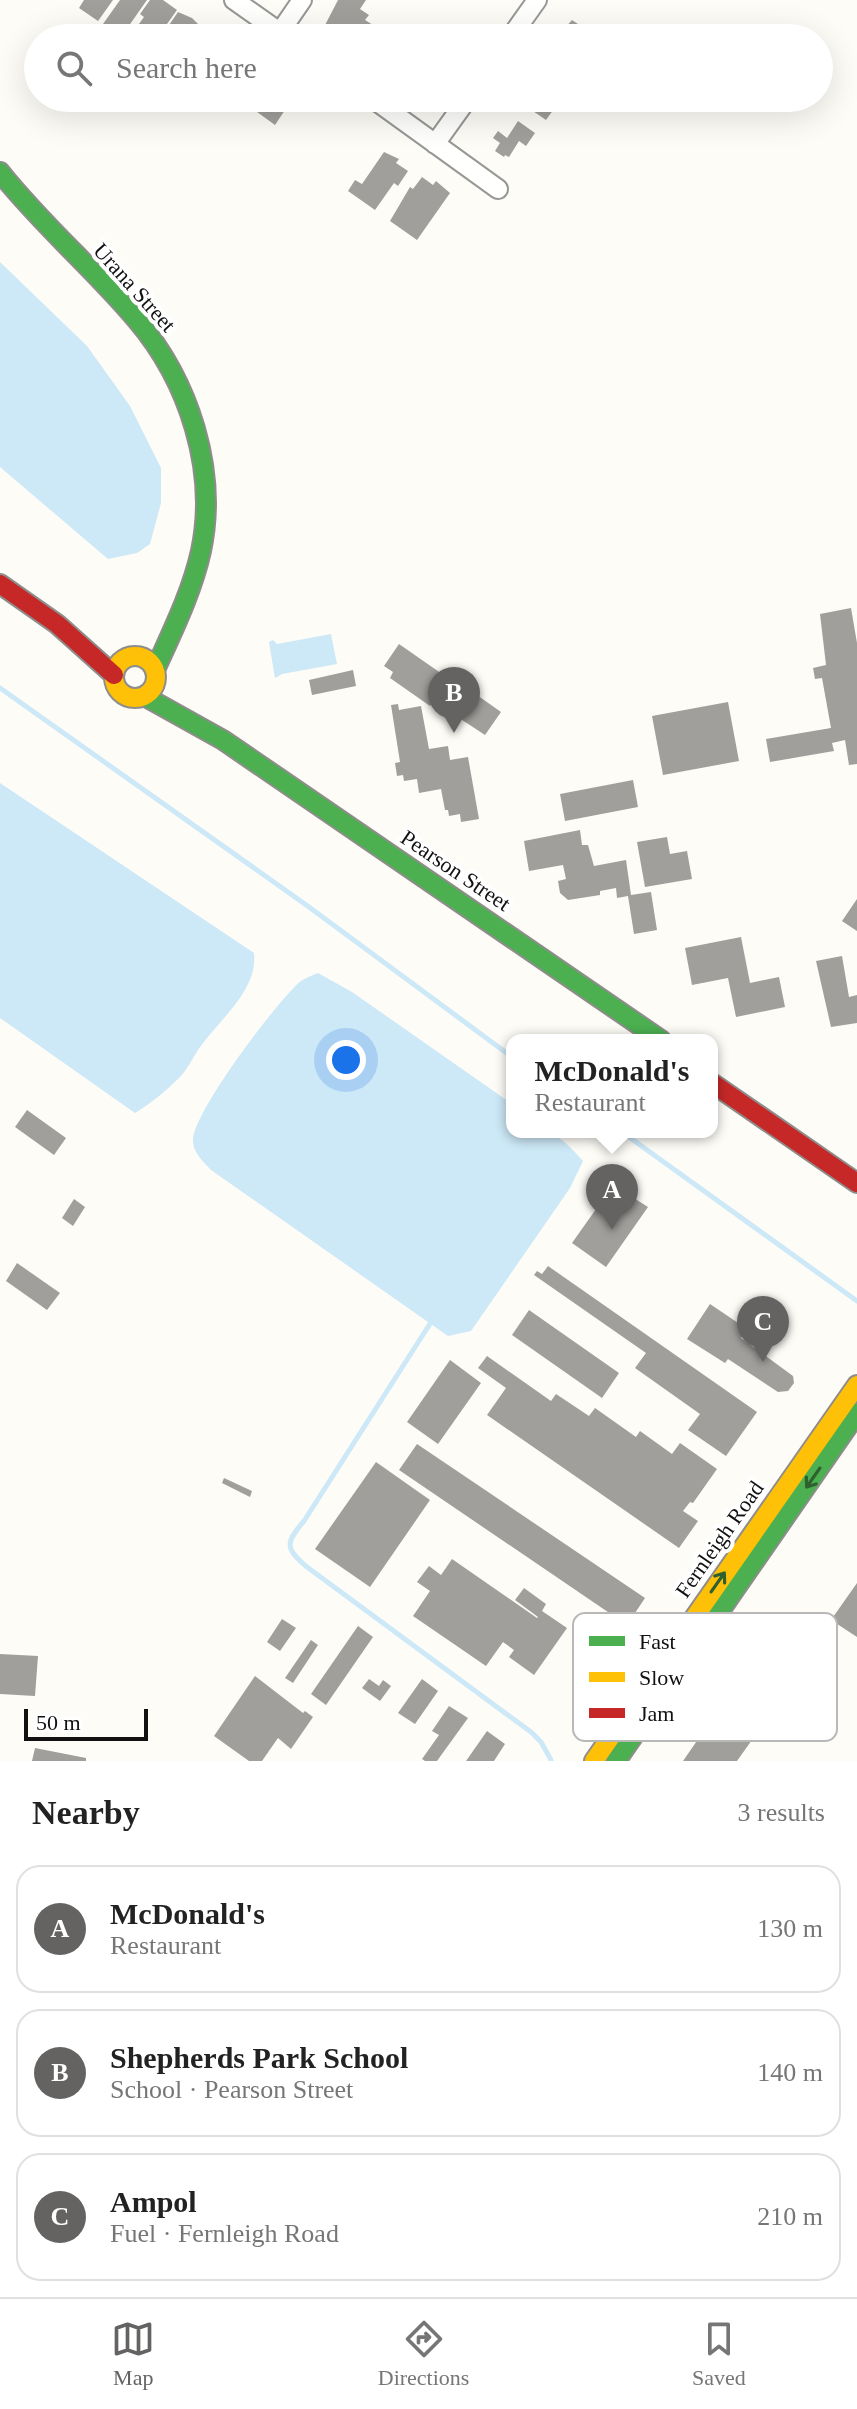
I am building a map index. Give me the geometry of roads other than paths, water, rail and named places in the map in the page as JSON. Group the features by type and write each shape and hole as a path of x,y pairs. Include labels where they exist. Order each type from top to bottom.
{"street":[{"path":"234,0 268,24"},
{"path":"290,24 302,0"},
{"path":"520,24 537,0"},
{"path":"391,112 498,189"},
{"path":"435,144 458,112"},
{"name":"Urana Street","path":"0,172 39,219 138,322 160,350 178,383 198,445 205,496 201,549 156,675"},
{"name":"Pearson Street","path":"0,584 57,624 114,675 120,692 131,698 144,696 223,740 652,1034"},
{"name":"Urana Street","path":"132,657 187,595"},
{"name":"Pearson Street","path":"57,624 132,657 148,660 156,675 223,740"},
{"path":"114,675 118,664 132,657"},
{"path":"144,696 152,690 156,675"},
{"path":"718,1073 857,1166"},
{"path":"718,1087 857,1183"},
{"name":"Fernleigh Road","path":"698,1613 857,1385"},
{"name":"Fernleigh Road","path":"718,1613 857,1413"},
{"name":"Fernleigh Road","path":"594,1761 608,1741"},
{"name":"Fernleigh Road","path":"616,1761 630,1741"}],"water":[{"path":"0,262 87,346 130,406 161,468 161,503 150,544 137,553 108,559 0,467"},
{"path":"331,634 337,664 275,678 269,642 273,640 277,644"},
{"path":"0,783 254,953 250,979 236,1003 179,1078 135,1113 0,1018"},
{"path":"318,973 352,992 506,1100 506,1138 559,1138 583,1161 570,1188 471,1331 448,1336 211,1170 194,1148 197,1125 207,1105 257,1032 301,981"}],"waterway":[{"path":"0,688 309,907 506,1053"},
{"path":"630,1138 857,1301"},
{"path":"433,1319 294,1534 291,1550 307,1567 531,1732 551,1760"}],"place":[{"name":"Shepherds Park School","path":"454,733"},
{"name":"McDonald's","path":"612,1230"},
{"name":"Ampol","path":"763,1362"}]}
